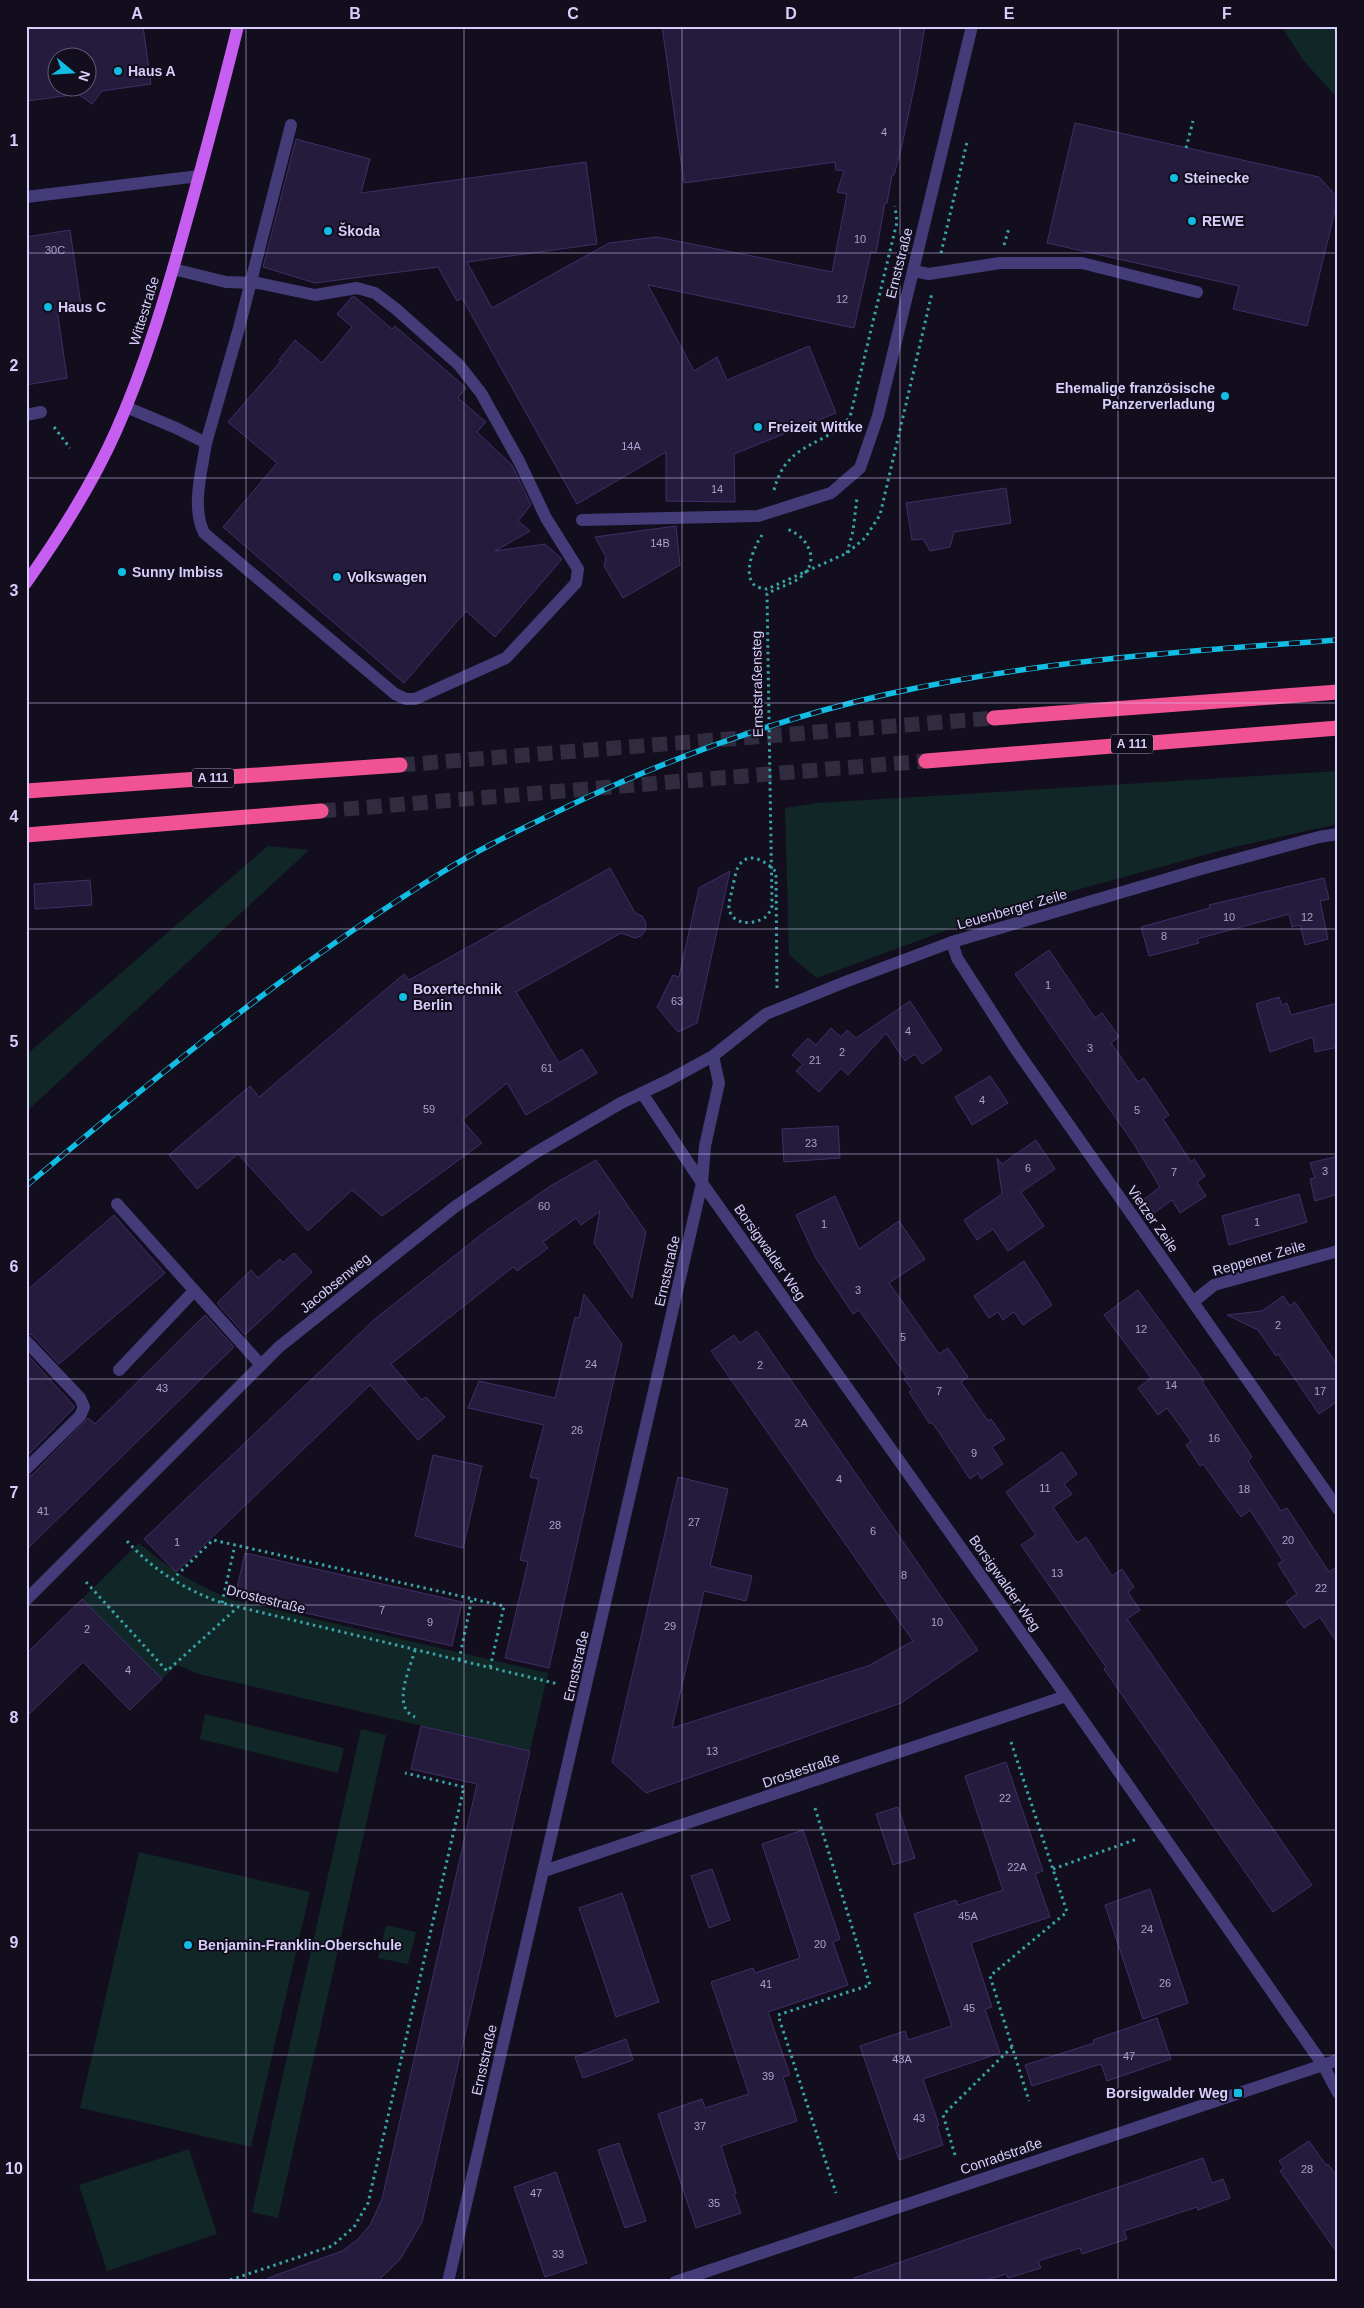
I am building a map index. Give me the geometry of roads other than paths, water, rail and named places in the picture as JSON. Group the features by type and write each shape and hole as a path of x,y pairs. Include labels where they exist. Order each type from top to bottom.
{"highway":[{"path":"994,718 1338,692"},
{"name":"A 111","path":"926,761 1338,728"},
{"name":"A 111","path":"26,791 400,765"},
{"path":"26,836 321,811"}],"main road":[{"name":"Wittestraße","path":"26,583 58,538 78,503 112,438 144,362 173,269 238,26"}],"street":[{"name":"Ernststraße","path":"582,520 739,518 758,516 831,493 860,468 878,416 972,26"},
{"path":"173,269 226,282 251,283 315,295 344,288 366,290 396,309 459,365 481,393 519,461 546,518 578,569 576,583 506,658 415,698 406,699 395,694 204,533 199,523 197,507 206,443 251,283 253,268 291,125"},
{"path":"26,197 199,176"},
{"path":"913,271 929,274 1000,262 1082,263 1197,292"},
{"path":"126,407 206,443"},
{"path":"26,415 41,412"},
{"name":"Leuenberger Zeile","path":"713,1056 766,1014 952,942 1201,869 1319,837 1338,834"},
{"name":"Vietzer Zeile","path":"952,942 957,958 1015,1048 1338,1509"},
{"name":"Ernststraße","path":"448,2282 702,1184 705,1146 720,1084 713,1056"},
{"name":"Jacobsenweg","path":"26,1600 279,1346 456,1206 535,1153 713,1056"},
{"name":"Borsigwalder Weg","path":"642,1093 702,1184 1066,1696 1323,2065 1338,2093"},
{"path":"117,1204 261,1365"},
{"name":"Reppener Zeile","path":"1193,1302 1214,1286 1338,1250"},
{"path":"119,1370 194,1291"},
{"path":"26,1340 80,1398 84,1407 80,1416 26,1469"},
{"name":"Drostestraße","path":"544,1871 1066,1696"},
{"name":"Conradstraße","path":"675,2282 1338,2060"}],"tunnel":[{"path":"400,765 994,718"},
{"path":"321,811 926,761"}],"railway":[{"path":"26,1186 228,1022 280,982 386,908 453,865 505,837 585,798 669,762 799,717 888,694 943,683 1055,665 1168,653 1338,640"}],"place":[{"name":"Haus A","path":"118,71"},
{"name":"Steinecke","path":"1174,178"},
{"name":"REWE","path":"1192,221"},
{"name":"Škoda","path":"328,231"},
{"name":"Haus C","path":"48,307"},
{"name":"Ehemalige französische Panzerverladung","path":"1225,396"},
{"name":"Freizeit Wittke","path":"758,427"},
{"name":"Sunny Imbiss","path":"122,572"},
{"name":"Volkswagen","path":"337,577"},
{"name":"Boxertechnik Berlin","path":"403,997"},
{"name":"Benjamin-Franklin-Oberschule","path":"188,1945"},
{"name":"Borsigwalder Weg","path":"1238,2093"}]}
